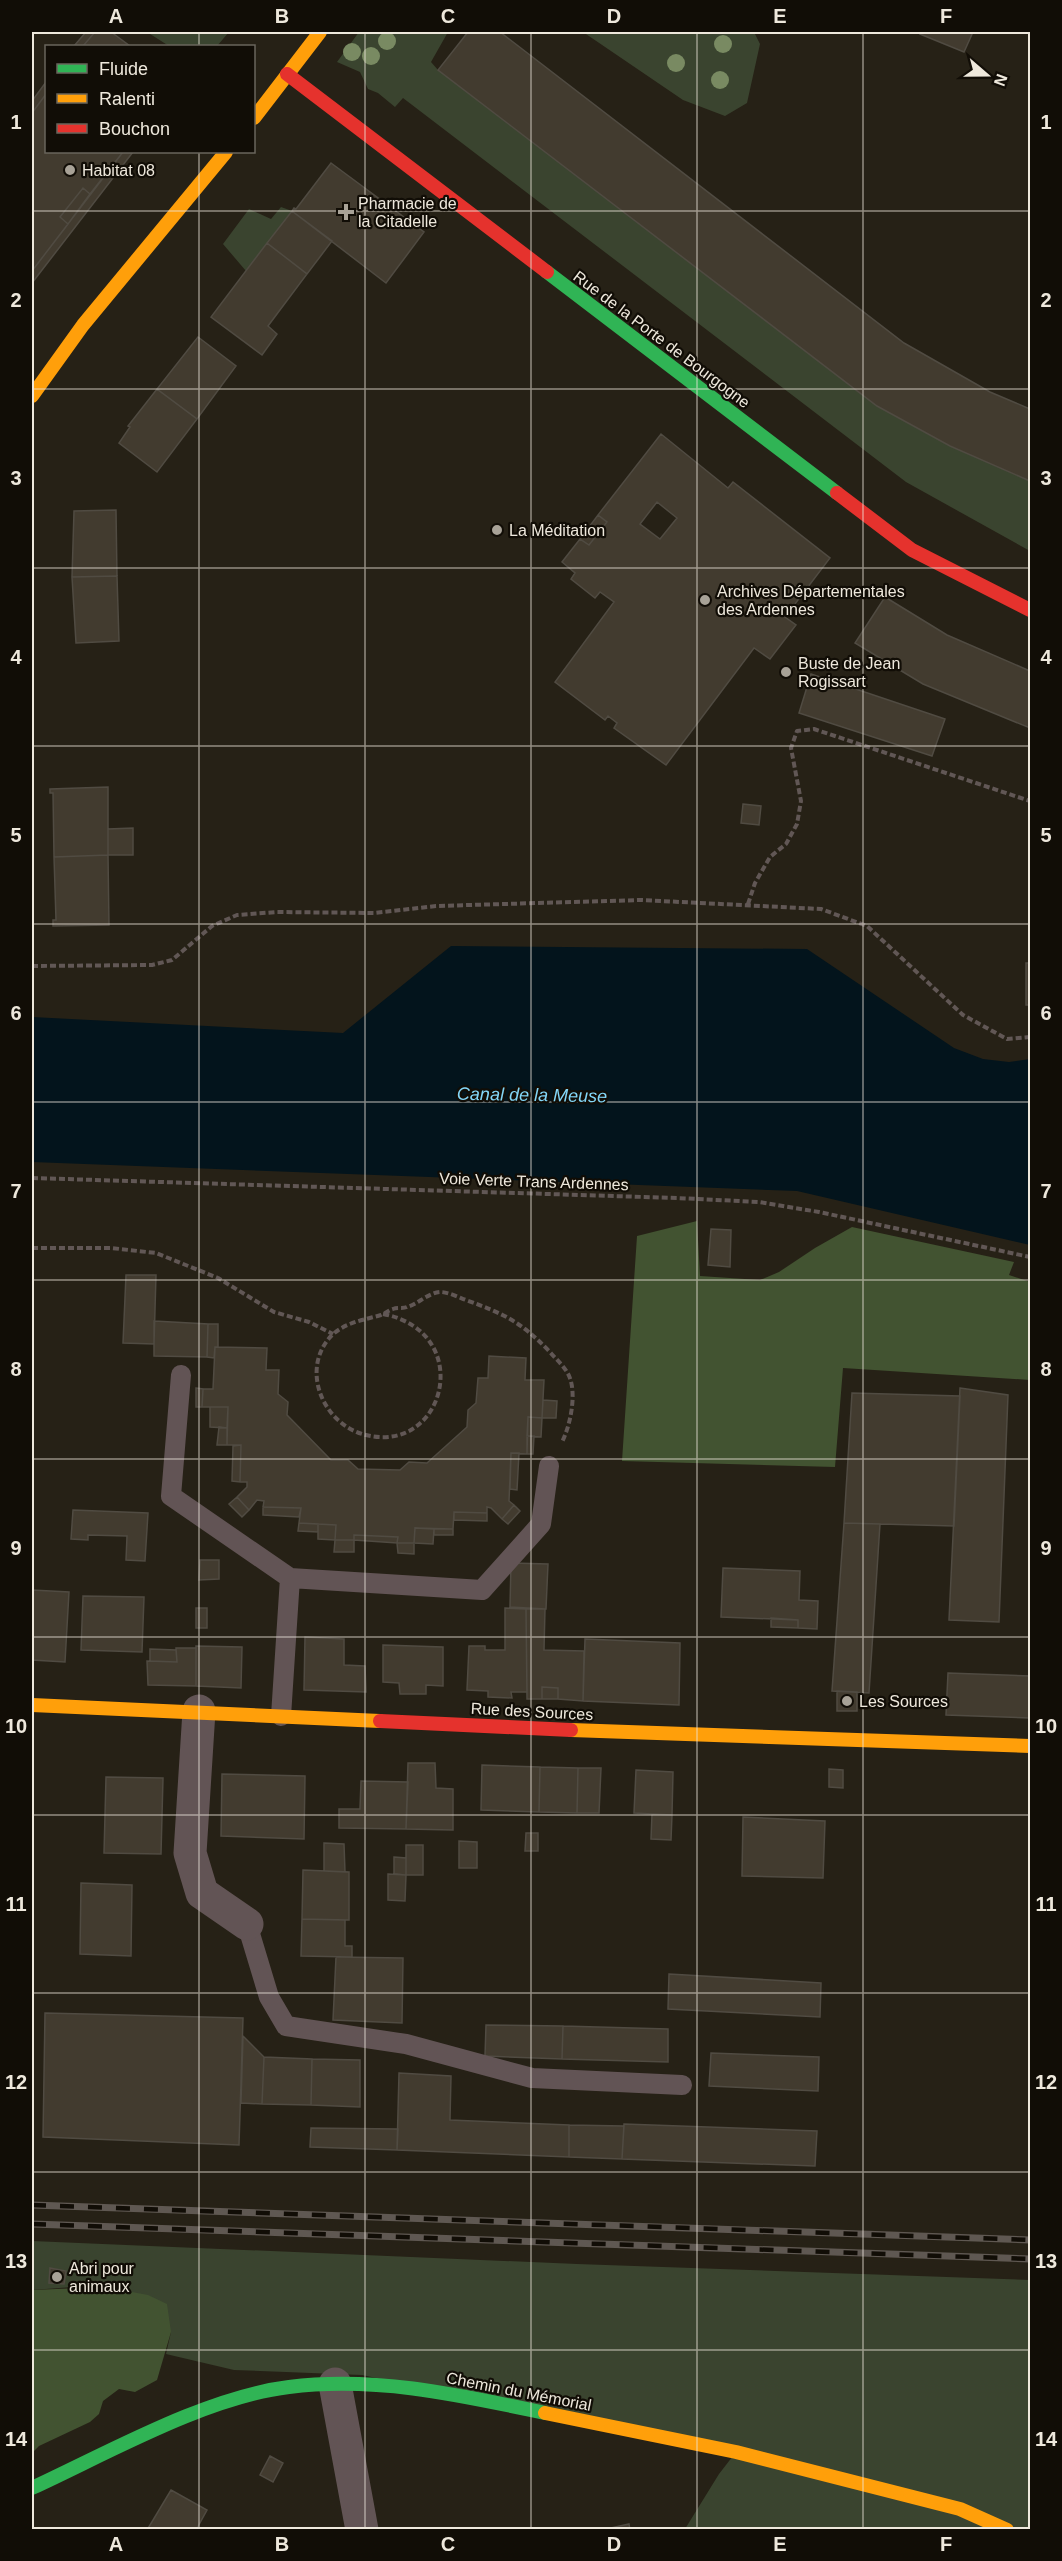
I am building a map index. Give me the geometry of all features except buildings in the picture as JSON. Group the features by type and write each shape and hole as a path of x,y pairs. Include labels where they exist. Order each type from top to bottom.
{"street":[{"path":"255,117 320,32"},
{"name":"Rue de la Porte de Bourgogne","path":"287,74 912,550 1030,610"},
{"path":"32,396 83,325 225,153"},
{"name":"Rue des Sources","path":"32,1704 567,1730 1030,1746"},
{"path":"199,1712 190,1853 202,1893 247,1924"},
{"path":"335,2384 362,2529"},
{"name":"Chemin du Mémorial","path":"32,2488 183,2418 241,2397 288,2387 335,2384 401,2386 736,2452 960,2510 1007,2529"}],"lane":[{"path":"181,1375 171,1496 290,1578 482,1590 541,1524 549,1466"},
{"path":"281,1716 290,1578"},
{"path":"247,1924 269,1997 286,2026 406,2044 532,2078 682,2085"}],"path":[{"path":"748,904 754,883 770,856 786,844 797,824 801,801 791,748 797,731 814,729 1030,801"},
{"path":"32,966 152,965 172,960 212,926 237,915 277,912 374,913 436,906 641,900 821,909 867,926 963,1015 1007,1039 1030,1037"},
{"name":"Voie Verte Trans Ardennes","path":"32,1178 759,1202 854,1218 1030,1257"},
{"path":"32,1248 111,1248 156,1253 218,1278 274,1312 309,1322 333,1334"},
{"path":"383,1314 401,1318 419,1329 430,1341 441,1370 437,1398 430,1412 416,1426 399,1434 380,1437 364,1435 349,1428 334,1416 318,1392 316,1377 323,1347 333,1334 349,1324 393,1309 406,1308 439,1292 453,1294 514,1319 568,1372 571,1382 568,1424 563,1440 549,1466"}],"green space":[{"path":"147,32 229,32 218,45 167,45"},
{"path":"359,32 448,32 431,62 438,70 877,406 950,446 1030,481 1030,551 906,482 403,98 395,107 378,93 368,89 360,72 337,62"},
{"path":"583,32 754,32 760,44 747,103 725,116 683,100"},
{"path":"281,207 292,211 246,271 223,244 249,209 271,219"},
{"path":"697,1221 700,1276 760,1280 779,1272 852,1227 1014,1262 1009,1275 1030,1282 1030,1380 843,1368 835,1467 622,1461 637,1236"},
{"path":"32,2241 1030,2280 1030,2529 685,2529 719,2474 736,2452 362,2375 234,2370 166,2354 171,2332 73,2287 32,2290"},
{"path":"105,2287 148,2295 167,2304 171,2332 157,2380 135,2392 119,2389 103,2401 99,2414 90,2422 39,2446 32,2453 32,2290"}],"water":[{"name":"Canal de la Meuse","path":"451,946 807,949 954,1048 983,1059 1009,1062 1030,1059 1030,1245 797,1191 32,1162 32,1017 343,1033"}],"railway":[{"path":"32,2205 1030,2240"},
{"path":"32,2224 1030,2259"}],"traffic: fast":[{"path":"547,272 837,493"},
{"path":"32,2488 191,2414 257,2393 289,2387 354,2384 418,2389 545,2413"}],"traffic: slow":[{"path":"255,117 320,32"},
{"path":"32,396 83,325 225,153"},
{"path":"32,1705 380,1721"},
{"path":"571,1730 1030,1746"},
{"path":"545,2413 736,2452 960,2509 1007,2530"}],"traffic: jam":[{"path":"287,74 547,272"},
{"path":"837,493 912,550 1030,610"},
{"path":"380,1721 571,1730"}],"place":[{"name":"Habitat 08","path":"70,170"},
{"name":"Pharmacie de la Citadelle","path":"346,212"},
{"name":"La Méditation","path":"497,530"},
{"name":"Archives Départementales des Ardennes","path":"705,600"},
{"name":"Buste de Jean Rogissart","path":"786,672"},
{"name":"Les Sources","path":"847,1701"},
{"name":"Abri pour animaux","path":"57,2277"}]}
